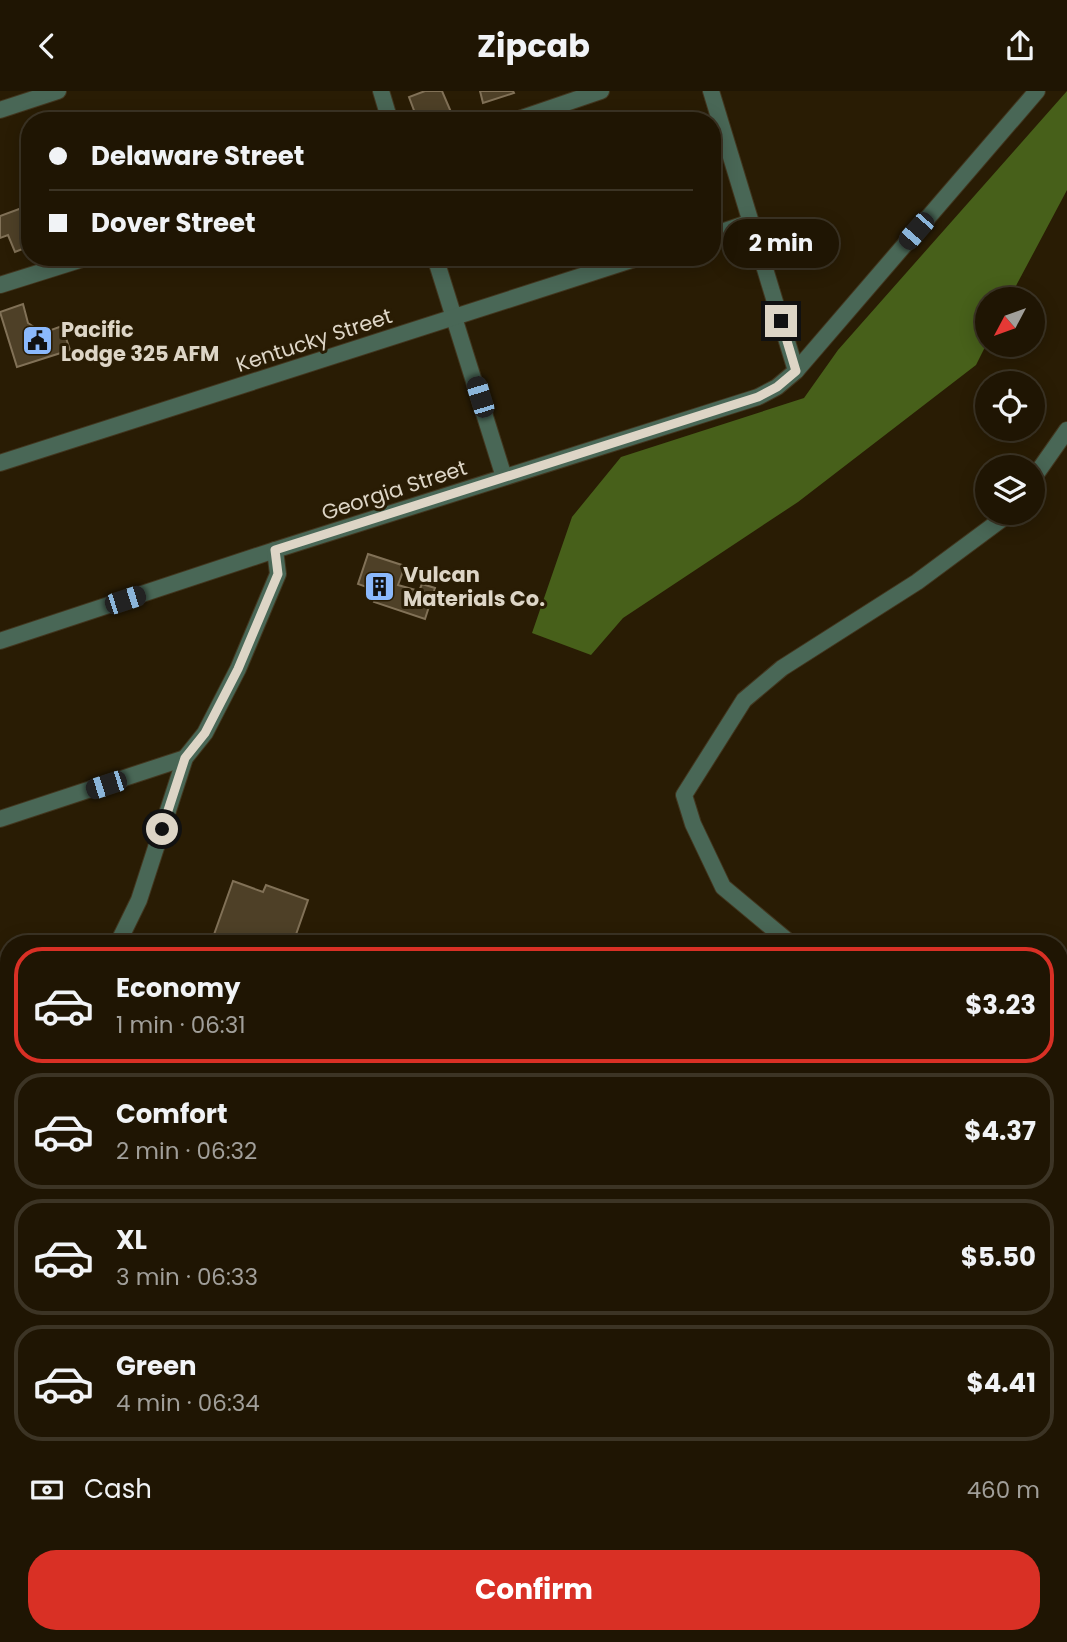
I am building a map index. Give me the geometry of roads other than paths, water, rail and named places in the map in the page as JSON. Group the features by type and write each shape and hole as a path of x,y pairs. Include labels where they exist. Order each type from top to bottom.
{"street":[{"path":"0,110 58,91"},
{"path":"381,91 387,112"},
{"path":"539,112 601,91"},
{"path":"711,91 717,112"},
{"name":"Georgia Street","path":"0,641 275,550 758,397 777,387 796,371 1037,91"},
{"path":"721,124 796,371"},
{"path":"721,232 751,222"},
{"path":"0,285 60,266"},
{"path":"438,266 505,477"},
{"name":"Kentucky Street","path":"0,463 613,266"},
{"path":"1045,461 1067,429"},
{"path":"780,935 723,887 693,824 684,795 744,700 782,668 917,582 994,525"},
{"path":"122,935 139,900 185,758 205,733 238,669 278,574 275,550"},
{"path":"0,819 185,758"}],"place":[{"name":"Pacific Lodge 325 AFM","path":"38,341"},
{"name":"Vulcan Materials Co.","path":"380,586"}]}
